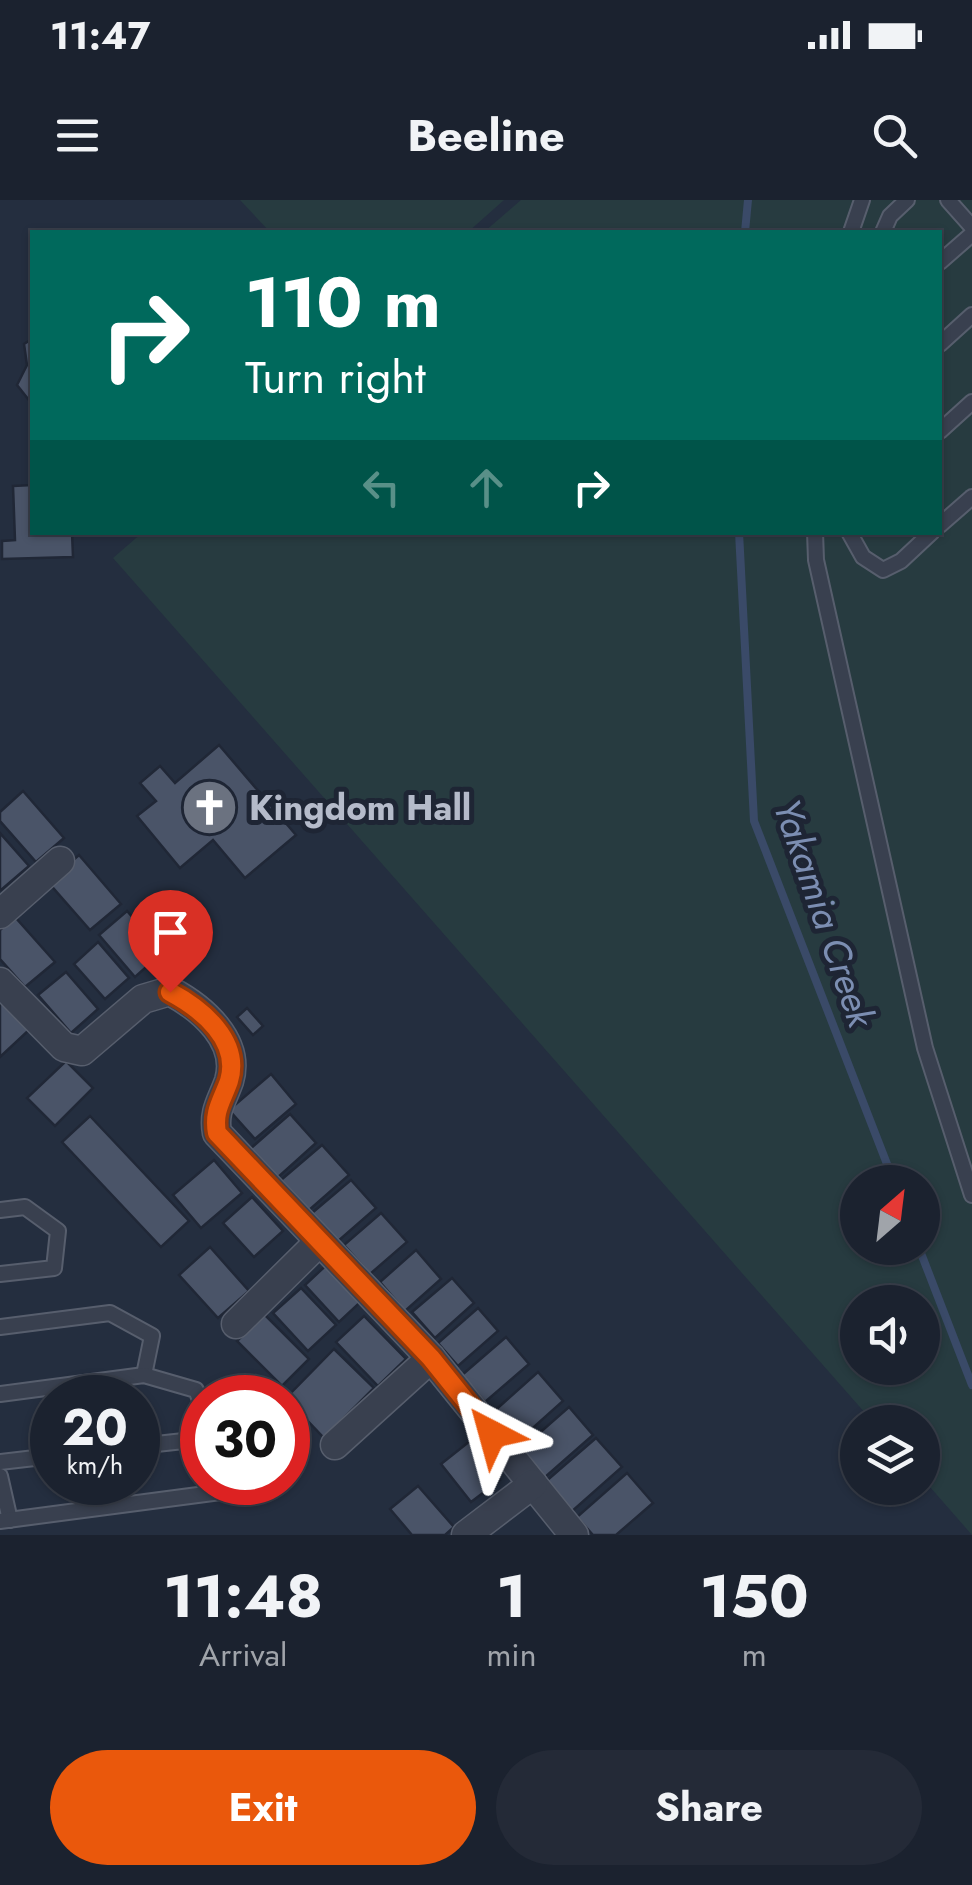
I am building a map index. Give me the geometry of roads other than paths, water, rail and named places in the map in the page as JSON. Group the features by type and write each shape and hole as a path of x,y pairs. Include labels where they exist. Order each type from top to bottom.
{"street":[{"path":"0,914 60,861"},
{"path":"0,982 64,1047 82,1051 143,999 170,992 193,1004 222,1036 233,1059 214,1116 217,1133 431,1358 574,1535"},
{"path":"236,1324 320,1242"},
{"path":"335,1445 431,1358"},
{"path":"466,1535 532,1484"}],"lane":[{"path":"852,230 862,200"},
{"path":"884,230 890,216 907,200"},
{"path":"942,260 972,231 948,200"},
{"path":"942,342 972,315"},
{"path":"942,428 972,402"},
{"path":"942,523 972,496"},
{"path":"816,535 820,578 925,1048 972,1195"},
{"path":"850,535 862,558 883,570 900,561 929,535"},
{"path":"0,1210 25,1207 58,1231 54,1268 0,1274"},
{"path":"0,1327 110,1313 152,1336 144,1375"},
{"path":"0,1394 30,1390"},
{"path":"0,1462 30,1459"},
{"path":"0,1476 5,1520 180,1497"}],"waterway":[{"name":"Yakamia Creek","path":"745,230 748,200"},
{"name":"Yakamia Creek","path":"739,535 754,821 887,1165"},
{"name":"Yakamia Creek","path":"926,1265 972,1385"}],"place":[{"name":"Kingdom Hall","path":"210,808"}]}
